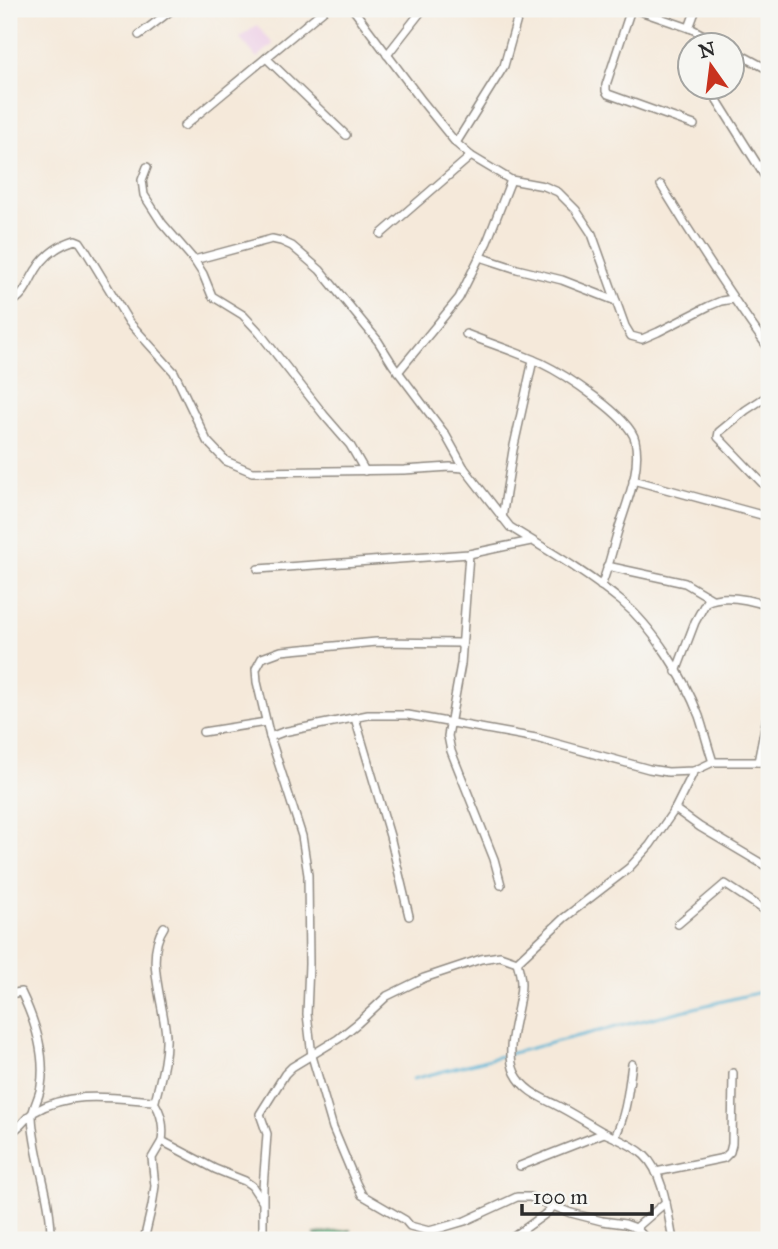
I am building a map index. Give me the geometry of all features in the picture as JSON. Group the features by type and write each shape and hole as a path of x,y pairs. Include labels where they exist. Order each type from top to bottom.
{"street":[{"path":"139,35 173,9"},
{"path":"184,126 325,9"},
{"path":"353,9 457,143 471,156 511,180 544,186 558,192 576,210 592,234 631,336 642,339 709,306 733,299"},
{"path":"387,55 424,9"},
{"path":"457,143 504,66 520,9"},
{"path":"694,125 608,94 606,85 632,9 697,32"},
{"path":"689,28 695,9"},
{"path":"746,57 769,70"},
{"path":"266,58 346,135"},
{"path":"718,102 769,183"},
{"path":"381,234 471,156"},
{"path":"147,167 142,180 145,195 163,223 194,260 212,296 229,305 258,331 351,445 365,471"},
{"path":"398,372 459,299 480,257 511,180"},
{"path":"661,185 733,299 769,349"},
{"path":"194,260 272,239 292,246 320,271 378,341 502,519 623,602 656,639 698,714 713,762"},
{"path":"9,304 25,291 34,272 47,255 75,240 80,242 86,251 129,322 174,372 208,441 226,461 252,472 464,468"},
{"path":"480,257 562,280 616,301"},
{"path":"466,334 542,364 581,387 630,429 635,440 633,481 601,586"},
{"path":"502,519 513,450 533,360"},
{"path":"769,396 719,432 718,437 769,490"},
{"path":"633,481 769,517"},
{"path":"258,569 469,554 532,541"},
{"path":"469,554 461,664 448,736 451,751 494,859 501,885"},
{"path":"607,566 685,583 712,599"},
{"path":"676,672 695,622 706,602 712,599 746,599 769,606"},
{"path":"461,645 376,642 281,651 262,658 256,669 270,737 302,836 308,875 307,1014 312,1056 333,1128 360,1192 365,1198 405,1220 410,1226 429,1231 466,1221 517,1197 530,1197 602,1221 636,1228 647,1240"},
{"path":"758,762 769,707"},
{"path":"270,737 368,715 408,715 536,738 668,772 694,771 713,762 769,762"},
{"path":"355,718 390,836 409,916"},
{"path":"203,732 266,722"},
{"path":"517,962 564,918 629,868 650,845 675,809 694,771"},
{"path":"675,809 769,868"},
{"path":"678,924 725,884 769,913"},
{"path":"144,1240 155,1186 152,1158 162,1141 164,1130 155,1101 165,1058 166,1038 156,985 155,957 157,941 164,927"},
{"path":"263,1240 267,1134 260,1114 285,1074 338,1039 387,996 424,978 481,959 500,956 517,962"},
{"path":"517,962 521,983 511,1053 516,1075 536,1096 615,1137 647,1157 656,1172 666,1202 673,1240"},
{"path":"9,994 21,992 30,1010 43,1064 36,1106 24,1123 9,1133"},
{"path":"615,1137 623,1121 632,1064"},
{"path":"656,1172 724,1158 730,1152 733,1073"},
{"path":"32,1113 64,1099 79,1097 155,1101"},
{"path":"32,1113 38,1160 51,1216 51,1240"},
{"path":"520,1166 604,1133"},
{"path":"162,1141 215,1169 245,1181 251,1182 265,1170"},
{"path":"245,1181 263,1201"},
{"path":"636,1228 666,1202"},
{"path":"509,1240 554,1206"}],"shaded area":[{"path":"257,25 273,44 257,58 240,38"}],"green space":[{"path":"350,1230 352,1240 316,1240 315,1234"}],"waterway":[{"path":"413,1079 769,990"}]}
